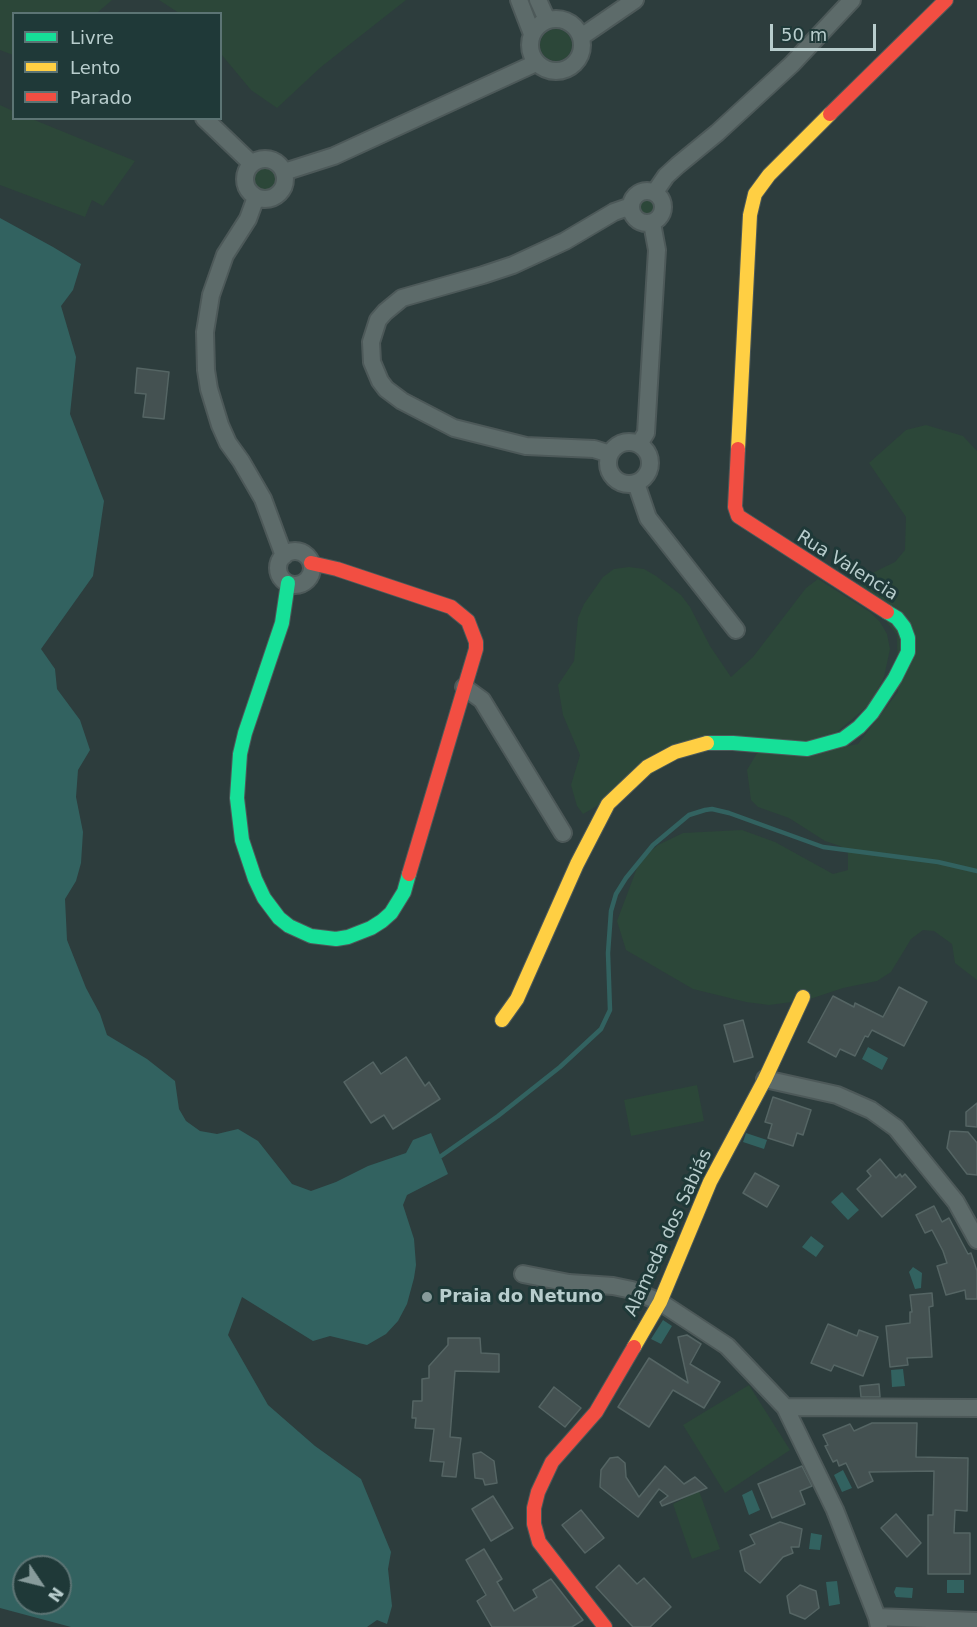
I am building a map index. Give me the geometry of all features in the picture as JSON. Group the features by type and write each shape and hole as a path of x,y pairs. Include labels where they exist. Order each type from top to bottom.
{"street":[{"path":"519,0 532,34"},
{"path":"538,0 548,20"},
{"path":"581,37 635,0"},
{"path":"655,192 666,176 725,126 792,64 852,0"},
{"name":"Rua Valencia","path":"502,1020 517,999 577,864 608,804 630,782 647,767 675,752 707,742 733,742 807,749 823,746 843,738 859,727 872,713 895,678 908,652 908,638 897,618 738,516 735,507 750,215 754,194 769,175 946,0"},
{"path":"558,19 567,22 576,28 581,37 582,47 579,57 573,65 564,70 554,72 544,69 536,63 531,54 532,34 548,20 558,19"},
{"path":"284,172 334,156 536,63"},
{"path":"206,120 252,164"},
{"path":"259,160 274,161 284,172 283,188 278,194 264,199 256,196 246,185 247,170 259,160"},
{"path":"648,190 655,192 660,196 664,208 662,214 652,223 640,222 635,218 631,206 636,194 648,190"},
{"path":"256,196 248,219 225,255 211,295 205,332 205,361 209,389 220,425 263,499 284,556"},
{"path":"610,454 594,449 526,446 454,428 402,401 386,389 372,362 371,342 378,320 402,297 513,265 565,241 614,212 631,206"},
{"path":"639,444 646,434 647,422 657,249 652,223"},
{"path":"623,443 639,444 645,449 650,464 648,472 636,483 620,482 609,470 610,454 623,443"},
{"path":"636,483 648,518 736,630"},
{"path":"288,584 282,623 240,754 237,798 242,840 255,879 270,908 289,926 311,936 336,939 371,928 391,913 404,892 476,649 476,642 468,621 458,610 337,569 311,563 302,554 290,553 284,556 278,567 282,580 294,585 306,581 312,570 311,563"},
{"path":"464,687 482,700 563,833"},
{"name":"Alameda dos Sabiás","path":"605,1627 539,1542 534,1524 534,1508 538,1492 552,1462 596,1412 660,1302 710,1182 765,1079 803,997"},
{"path":"765,1079 837,1095 872,1110 896,1128 956,1202 977,1240"},
{"path":"523,1274 569,1283 613,1286 633,1290 660,1302 727,1346 785,1407 835,1510 878,1622 977,1621"},
{"path":"785,1407 977,1408"}],"green space":[{"path":"0,0 112,0 98,12 12,12 12,55 0,50"},
{"path":"159,0 406,0 321,67 277,108 251,90 222,55 222,12 177,12"},
{"path":"556,29 567,34 572,45 567,56 556,61 545,56 540,45 545,34"},
{"path":"0,105 12,111 12,120 34,120 135,161 103,206 92,200 85,217 0,185"},
{"path":"265,167 274,170 277,179 274,188 265,191 256,188 253,179 256,170"},
{"path":"647,197 654,200 657,207 654,214 647,217 640,214 637,207 640,200"},
{"path":"926,425 963,436 977,451 977,980 955,963 952,944 934,931 923,930 911,939 891,972 877,981 843,988 807,1000 769,1005 746,1002 693,989 626,950 617,921 640,860 658,845 683,833 742,830 775,842 833,874 848,870 848,853 840,846 825,841 789,818 758,807 751,800 747,770 760,748 816,752 858,744 898,692 897,635 860,589 862,578 895,562 905,550 906,517 869,463 906,430"},
{"path":"629,567 644,569 681,595 731,677 753,657 806,588 818,579 870,612 880,622 887,634 890,649 884,677 870,704 837,732 809,741 718,736 583,814 577,806 571,785 580,755 563,715 558,685 574,661 578,618 584,604 603,577 614,569"},
{"path":"697,1085 704,1121 631,1136 624,1100"},
{"path":"749,1385 790,1450 725,1493 683,1425"},
{"path":"699,1491 720,1549 692,1559 673,1504"}],"water":[{"path":"0,218 81,264 73,290 61,306 76,357 70,414 104,501 93,576 41,649 55,669 57,689 80,720 90,750 78,770 76,797 83,832 81,863 76,881 65,899 67,940 107,1035 147,1059 175,1081 179,1109 186,1121 200,1131 217,1134 238,1129 258,1141 292,1184 311,1191 336,1182 368,1166 406,1153 413,1140 431,1133 448,1174 407,1195 403,1205 414,1239 416,1265 407,1304 398,1321 386,1334 367,1345 330,1336 313,1341 242,1297 228,1335 268,1405 315,1446 361,1479 391,1552 388,1569 392,1606 387,1624 377,1620 367,1627 71,1627 26,1615 72,1615 72,1555 12,1555 12,1611 0,1608"},
{"path":"868,1047 888,1058 882,1070 862,1059"},
{"path":"746,1133 767,1140 764,1149 743,1142"},
{"path":"842,1192 859,1210 848,1220 831,1202"},
{"path":"811,1236 824,1246 816,1257 802,1247"},
{"path":"913,1267 922,1273 921,1288 915,1289 909,1272"},
{"path":"663,1320 672,1326 661,1344 651,1339"},
{"path":"903,1369 905,1386 892,1387 891,1370"},
{"path":"843,1470 852,1488 842,1492 834,1475"},
{"path":"752,1490 760,1510 749,1515 742,1495"},
{"path":"811,1533 822,1535 820,1550 809,1549"},
{"path":"947,1580 964,1580 964,1593 947,1593"},
{"path":"837,1581 840,1604 829,1606 826,1582"},
{"path":"896,1587 913,1588 912,1598 896,1597 894,1592"}],"building":[{"path":"137,368 169,372 164,419 143,417 146,394 135,393"},
{"path":"899,987 927,1002 904,1046 872,1030 868,1037 865,1036 855,1056 840,1049 836,1057 808,1042 833,996 854,1007 855,1003 883,1017"},
{"path":"743,1020 753,1057 734,1062 724,1025"},
{"path":"406,1057 425,1086 429,1082 440,1099 393,1129 384,1115 371,1123 344,1082 373,1062 381,1074"},
{"path":"773,1097 811,1110 803,1135 797,1133 793,1146 768,1138 772,1124 765,1122"},
{"path":"977,1103 977,1127 966,1126 966,1112"},
{"path":"950,1131 968,1132 977,1143 977,1175 967,1174 947,1148"},
{"path":"880,1159 896,1178 900,1174 902,1177 905,1174 916,1187 882,1217 857,1189 871,1176 867,1171"},
{"path":"755,1173 779,1186 767,1207 743,1193"},
{"path":"934,1206 942,1222 949,1218 968,1254 971,1253 977,1271 977,1299 966,1299 965,1290 946,1295 937,1266 947,1263 943,1251 932,1230 925,1233 916,1215"},
{"path":"932,1293 933,1306 929,1307 932,1357 907,1358 908,1365 890,1367 886,1326 910,1323 910,1312 912,1312 910,1295"},
{"path":"828,1324 857,1336 859,1330 878,1337 863,1376 834,1365 831,1371 811,1363"},
{"path":"687,1335 701,1344 690,1364 720,1382 704,1408 673,1390 649,1427 618,1407 649,1358 688,1383 678,1337"},
{"path":"448,1338 480,1338 481,1353 499,1354 499,1372 455,1371 450,1437 461,1438 456,1477 442,1476 444,1462 430,1461 434,1429 415,1428 416,1418 412,1418 413,1401 422,1401 422,1379 429,1378 429,1366 448,1345"},
{"path":"879,1384 880,1397 861,1397 860,1386"},
{"path":"554,1387 581,1408 565,1427 539,1407"},
{"path":"872,1423 917,1423 916,1457 968,1458 967,1511 955,1510 954,1533 970,1533 970,1574 928,1574 928,1515 933,1515 934,1471 869,1472 873,1481 858,1488 846,1463 839,1466 837,1460 833,1462 825,1446 828,1445 823,1435 850,1424 854,1431"},
{"path":"481,1452 494,1461 497,1483 485,1485 483,1479 475,1478 473,1454"},
{"path":"618,1457 625,1463 626,1477 639,1497 665,1466 684,1484 695,1477 707,1488 662,1506 660,1502 668,1496 659,1489 638,1517 600,1487 601,1470 610,1458"},
{"path":"802,1466 812,1486 800,1491 805,1504 772,1518 758,1484"},
{"path":"493,1496 513,1528 491,1541 472,1509"},
{"path":"581,1510 604,1538 585,1553 562,1525"},
{"path":"896,1514 921,1543 907,1557 881,1528"},
{"path":"780,1522 802,1529 799,1547 791,1547 793,1553 783,1557 760,1583 745,1571 740,1551 755,1544 750,1535"},
{"path":"484,1549 502,1579 497,1582 514,1611 537,1597 533,1590 551,1579 583,1620 572,1627 492,1627 477,1601 486,1595 466,1560"},
{"path":"619,1565 637,1584 644,1578 671,1607 650,1627 633,1627 596,1587"},
{"path":"800,1585 816,1591 819,1608 805,1619 790,1613 787,1596"}],"waterway":[{"path":"441,1156 498,1116 560,1067 601,1029 610,1010 608,953 611,911 616,894 653,845 689,815 712,809 823,847 938,862 977,871"}],"traffic: fast":[{"path":"288,583 282,623 240,754 237,798 242,840 255,879 264,898 279,918 289,926 311,936 336,939 371,928 391,913 404,892 409,874"},
{"path":"707,743 807,749 843,739 872,713 895,678 908,652 908,638 904,627 897,618 887,612"}],"traffic: slow":[{"path":"738,449 750,215 755,194 769,175 830,114"},
{"path":"502,1020 517,999 577,864 608,804 647,767 675,752 707,743"},
{"path":"634,1347 660,1302 710,1182 765,1079 803,997"}],"traffic: jam":[{"path":"830,114 946,0"},
{"path":"738,449 735,507 738,516 887,612"},
{"path":"311,563 337,569 451,607 468,621 476,642 476,649 409,874"},
{"path":"605,1627 539,1542 534,1524 534,1508 538,1492 552,1462 596,1412 634,1347"}],"place":[{"name":"Praia do Netuno","path":"427,1297"}]}
